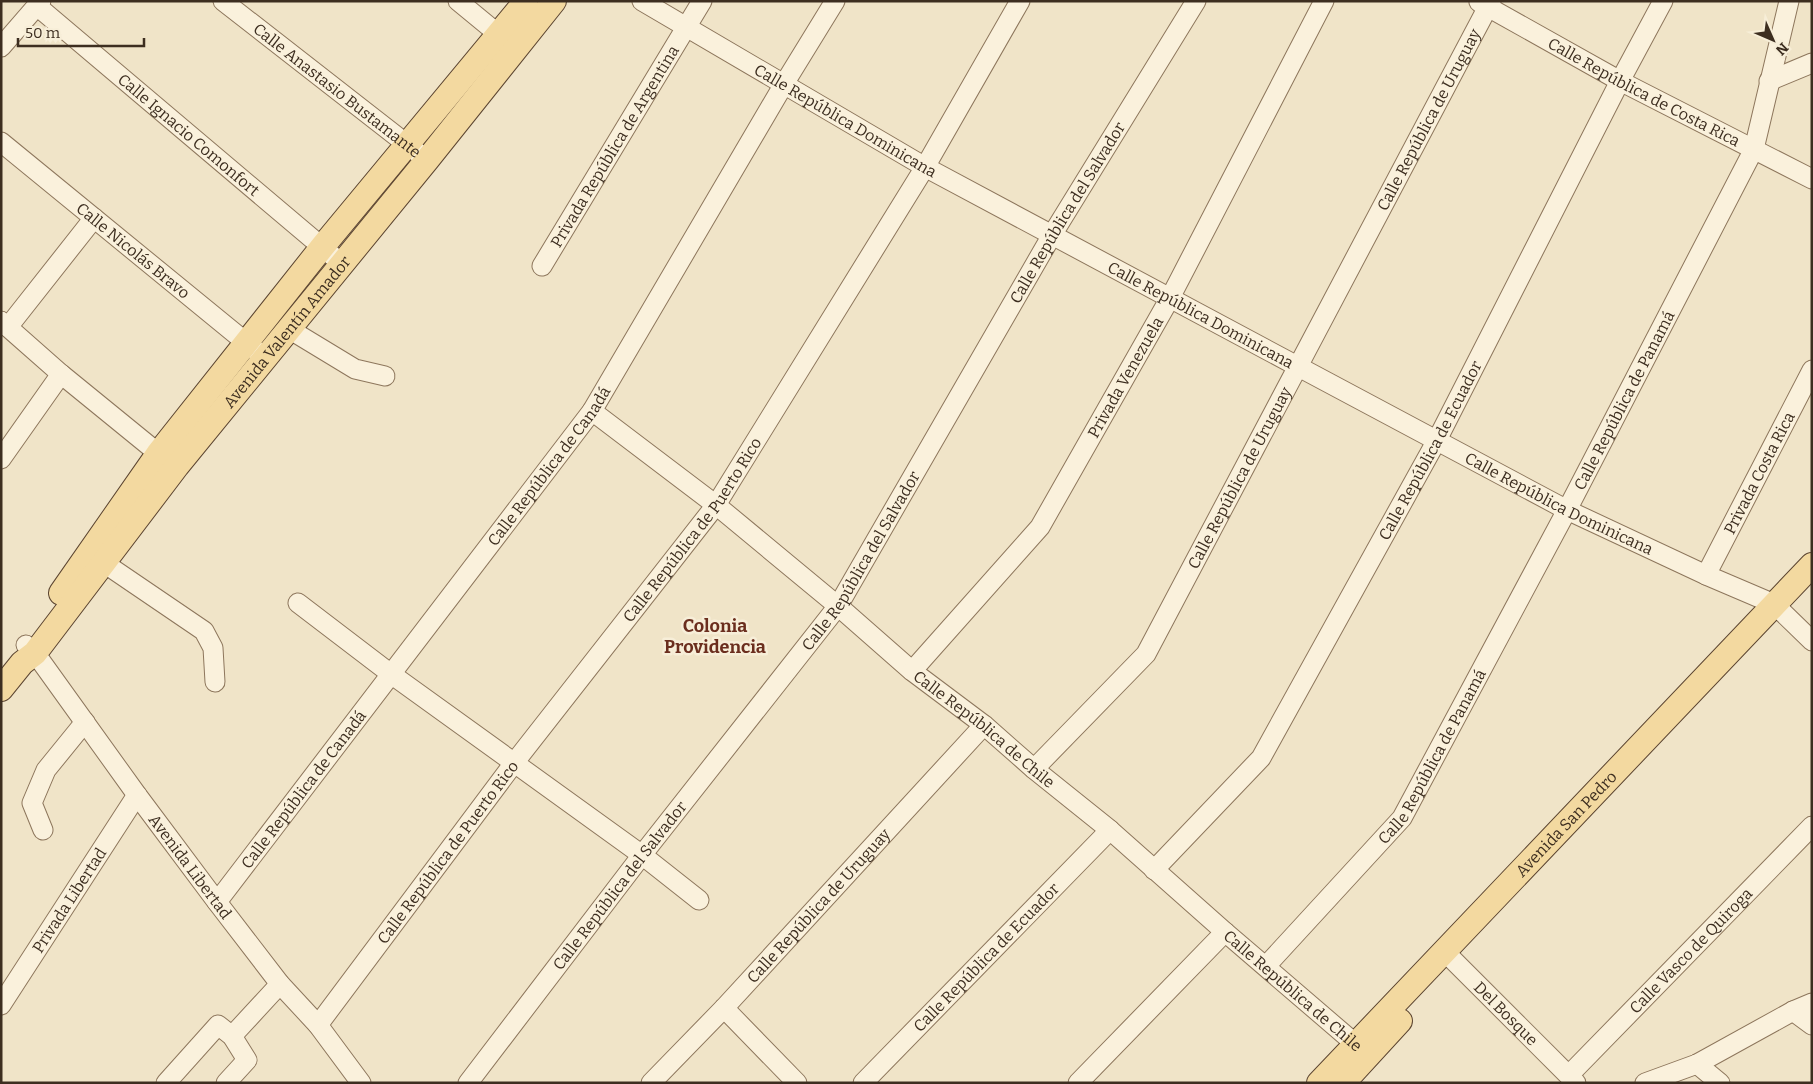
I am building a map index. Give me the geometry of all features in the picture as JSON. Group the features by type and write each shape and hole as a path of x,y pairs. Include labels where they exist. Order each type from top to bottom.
{"main road":[{"name":"Avenida Valentín Amador","path":"1,689 104,562 167,460 265,358 427,160 508,42 526,1"},
{"name":"Avenida Valentín Amador","path":"28,654 167,460 247,342 323,246 407,144 508,42 554,1"},
{"name":"Avenida San Pedro","path":"1331,1081 1778,609 1812,565"},
{"name":"Avenida San Pedro","path":"1778,609 1812,584"}],"street":[{"name":"Calle Anastasio Bustamante","path":"223,1 427,160"},
{"path":"458,1 508,42"},
{"name":"Calle República Dominicana","path":"642,1 925,167 1052,235 1567,510 1778,609"},
{"name":"Privada República de Argentina","path":"542,266 702,1"},
{"name":"Calle República de Canadá","path":"217,902 592,410 835,1"},
{"name":"Calle República de Puerto Rico","path":"318,1025 514,763 716,505 925,167 1020,1"},
{"name":"Calle República del Salvador","path":"468,1083 642,855 838,606 1052,235 1196,1"},
{"name":"Privada Venezuela","path":"912,671 1040,527 1170,298 1324,1"},
{"name":"Calle República de Ecuador","path":"1154,870 1261,758 1437,440 1663,1"},
{"name":"Calle República de Panamá","path":"1266,966 1402,818 1567,510 1754,149 1789,1"},
{"name":"Calle República de Costa Rica","path":"1486,3 1620,82 1812,179"},
{"name":"Calle República de Uruguay","path":"1034,769 1146,654 1486,3"},
{"path":"1,47 39,4"},
{"name":"Calle Ignacio Comonfort","path":"39,4 341,263"},
{"path":"1769,81 1812,63"},
{"name":"Calle Nicolás Bravo","path":"1,142 265,358"},
{"path":"94,218 4,324 61,374 167,460"},
{"path":"289,329 355,368 385,376"},
{"name":"Privada Costa Rica","path":"1706,575 1812,370"},
{"path":"1,459 61,374"},
{"name":"Calle República de Chile","path":"592,410 716,505 838,606 912,671 984,725 1034,769 1110,830 1362,1050"},
{"path":"104,562 204,631 213,648 215,682"},
{"path":"298,603 391,674 642,855 699,900"},
{"path":"1778,609 1812,641"},
{"name":"Avenida Libertad","path":"28,654 85,722 217,902 280,984 318,1025 361,1083"},
{"path":"42,830 32,803 46,770 85,722"},
{"name":"Calle República de Uruguay","path":"651,1083 724,1008 984,725"},
{"name":"Privada Libertad","path":"1,1005 137,795"},
{"name":"Calle Vasco de Quiroga","path":"1573,1079 1812,826"},
{"name":"Calle República de Ecuador","path":"863,1083 1110,830"},
{"path":"1078,1083 1225,932"},
{"name":"Del Bosque","path":"1449,956 1573,1079"},
{"path":"232,1036 280,984"},
{"path":"1645,1083 1697,1064 1812,1003"},
{"path":"724,1008 796,1083"},
{"path":"1794,1011 1812,1025"},
{"path":"166,1083 218,1025 232,1036 247,1060 226,1083"},
{"path":"1697,1064 1720,1083"}],"district":[{"name":"Colonia Providencia","path":"715,636"}]}
